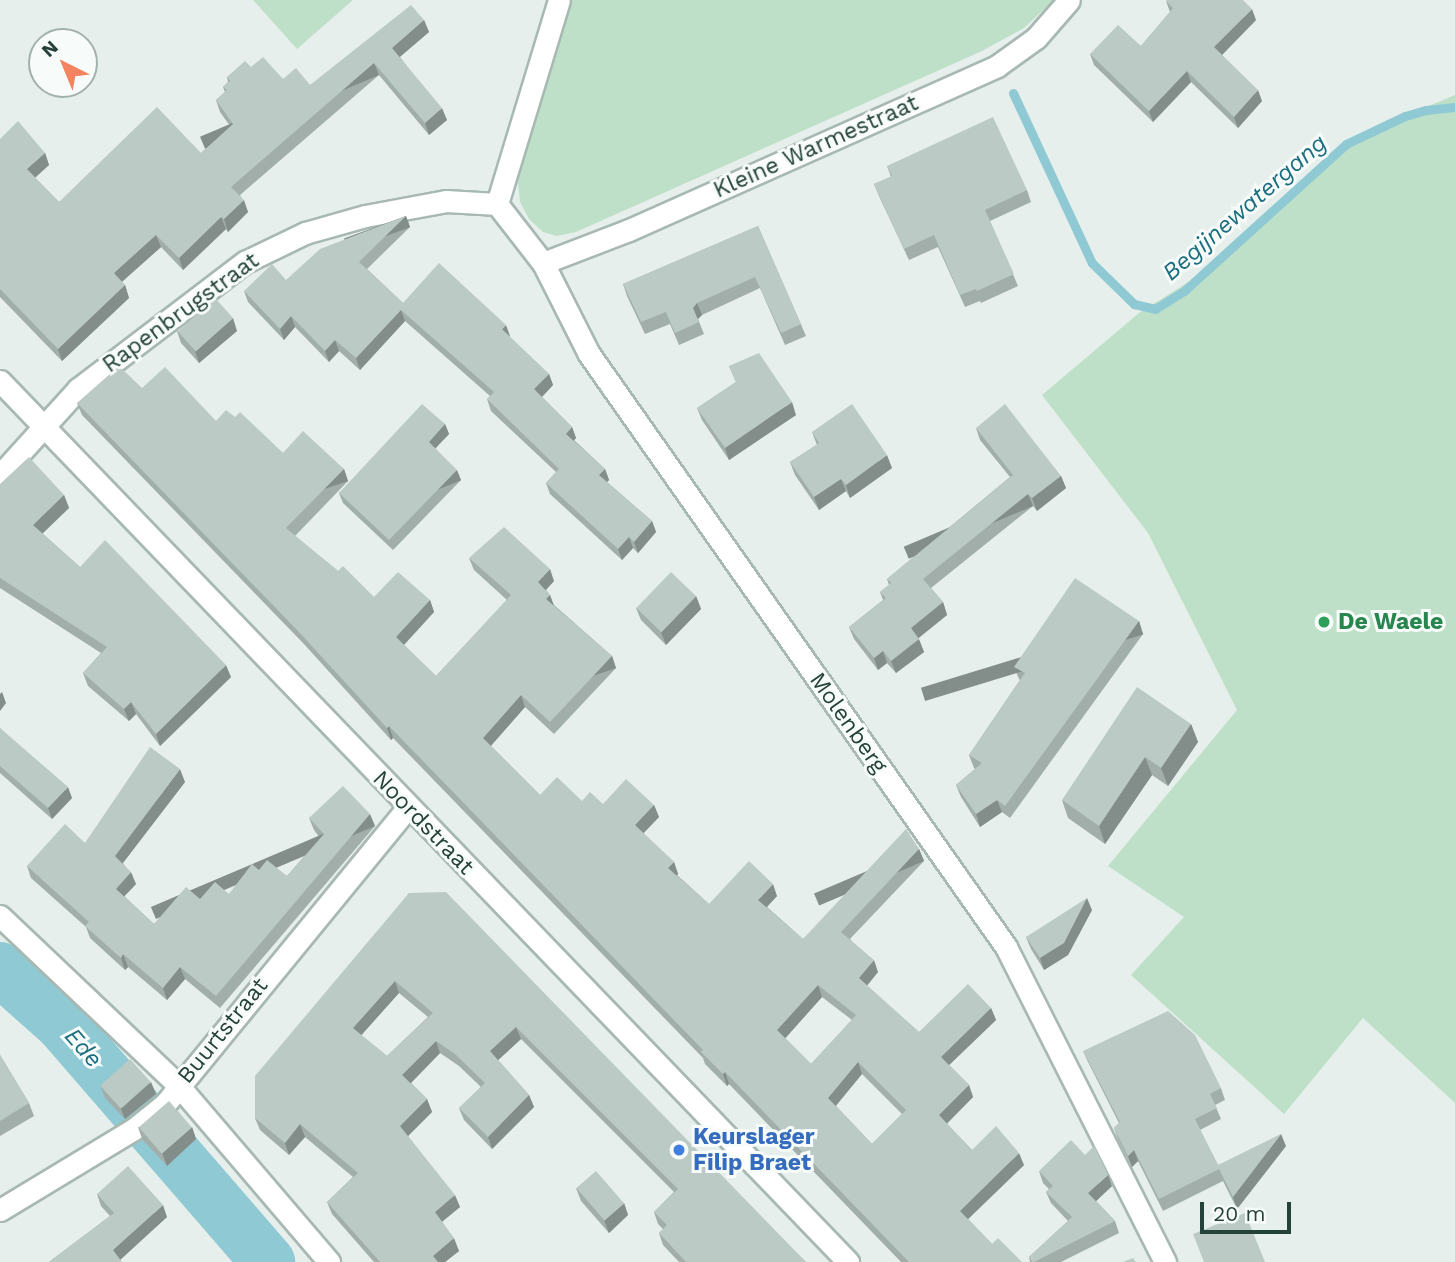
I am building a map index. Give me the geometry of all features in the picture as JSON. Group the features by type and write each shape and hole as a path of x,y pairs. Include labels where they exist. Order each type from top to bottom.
{"street":[{"path":"497,204 559,0"},
{"name":"Kleine Warmestraat","path":"542,262 629,230 997,66 1036,38 1069,0"},
{"name":"Rapenbrugstraat","path":"0,475 78,389 245,262 305,233 365,215 446,201 497,204"},
{"name":"Molenberg","path":"497,204 542,262 589,354 1006,947 1164,1262"},
{"name":"Noordstraat","path":"0,381 848,1262"},
{"name":"Buurtstraat","path":"0,1210 134,1129 165,1104 178,1084 408,807"},
{"path":"0,916 178,1084 329,1262"}],"green space":[{"path":"253,0 353,0 297,49"},
{"path":"571,0 1054,0 1024,28 982,51 576,232 557,236 543,232 529,219 520,202 518,183 523,154"},
{"name":"De Waele","path":"1455,95 1455,1103 1363,1018 1284,1114 1131,975 1184,917 1108,866 1237,710 1148,533 1042,395 1139,313 1214,266 1348,140"}],"building":[{"path":"1167,0 1243,0 1252,9 1214,47 1258,90 1234,117 1187,71 1149,111 1090,54 1118,25 1141,46 1173,8"},
{"path":"411,5 424,20 392,48 442,108 425,123 374,63 231,187 244,200 224,219 221,217 179,258 156,235 114,273 125,285 58,349 0,289 0,139 18,121 45,153 27,169 59,202 157,107 201,153 233,124 216,100 227,90 223,87 230,81 227,77 245,61 251,67 263,57 283,79 296,68 310,85"},
{"path":"993,117 1027,190 985,210 1014,274 977,291 976,289 960,295 934,235 904,249 874,184 892,176 887,166"},
{"path":"406,216 359,262 403,303 439,263 506,325 502,329 549,374 534,389 572,427 566,434 605,469 599,475 652,521 634,542 629,537 618,549 546,483 559,469 487,399 494,392 401,310 356,358 335,340 325,351 291,316 280,329 244,291 272,264 286,280 320,249"},
{"path":"758,226 801,324 781,333 755,277 697,303 693,308 699,322 675,333 666,312 641,322 623,284"},
{"path":"215,298 233,318 196,352 178,331"},
{"path":"759,353 792,402 725,448 697,408 736,382 729,366"},
{"path":"119,366 142,388 165,367 216,421 226,410 235,417 240,412 283,453 303,431 344,469 286,528 338,571 343,566 374,597 398,572 430,600 396,637 436,676 511,595 469,558 504,527 550,569 538,582 550,595 546,599 612,656 550,722 521,695 483,738 540,795 557,777 582,801 590,792 603,804 626,779 654,805 635,825 674,862 668,868 709,904 749,861 773,884 758,900 803,939 906,829 919,849 841,932 874,960 859,978 919,1032 968,984 991,1008 941,1057 969,1085 939,1115 972,1150 996,1126 1019,1153 960,1211 992,1244 998,1238 1022,1262 909,1262 725,1072 723,1074 701,1052 703,1050 389,726 387,728 298,631 77,403","holes":["818,985 856,1015 811,1064 777,1030","858,1062 906,1110 872,1144 828,1098"]},
{"path":"422,404 445,424 429,442 457,470 389,540 339,493"},
{"path":"852,404 887,455 846,485 841,479 814,497 790,462 819,443 812,432"},
{"path":"1005,404 1061,476 1032,498 1028,494 923,579 943,602 911,628 919,639 891,661 883,651 874,658 849,627 886,598 880,592 891,583 887,579 1013,475 976,428"},
{"path":"29,457 64,495 33,525 80,567 105,540 226,665 156,734 131,702 124,709 83,673 107,647 0,578 0,484"},
{"path":"671,572 696,596 661,632 636,608"},
{"path":"1075,578 1139,621 1005,806 997,800 976,814 956,785 982,763 969,755 1025,673 1014,667"},
{"path":"1137,687 1191,724 1161,768 1145,757 1099,826 1062,800"},
{"path":"0,728 68,787 48,808 0,766"},
{"path":"150,747 180,769 115,856 131,872 116,889 154,924 186,887 200,899 215,882 229,894 252,864 259,870 267,860 287,876 324,834 309,818 343,786 370,814 216,996 180,967 163,988 123,954 121,958 85,926 89,922 27,866 65,824 85,843"},
{"path":"446,892 806,1262 686,1262 659,1233 667,1225 654,1212 678,1189 516,1027 490,1051 529,1095 488,1137 459,1108 485,1083 455,1054 436,1041 402,1075 427,1099 400,1126 455,1195 435,1212 454,1238 433,1256 438,1262 380,1262 327,1202 358,1173 300,1124 285,1143 255,1118 255,1076 409,893","holes":["395,981 433,1013 387,1056 353,1028"]},
{"path":"1087,898 1064,943 1040,958 1026,937"},
{"path":"1168,1011 1195,1035 1221,1088 1210,1094 1217,1108 1195,1119 1218,1165 1281,1134 1233,1197 1219,1169 1159,1199 1134,1150 1128,1156 1114,1128 1120,1122 1083,1051"},
{"path":"0,1055 29,1103 0,1121"},
{"path":"130,1059 151,1082 121,1109 100,1086"},
{"path":"169,1101 192,1127 162,1154 139,1127"},
{"path":"1071,1140 1085,1155 1094,1146 1108,1175 1088,1193 1115,1221 1032,1262 1029,1257 1072,1217 1046,1192 1053,1186 1039,1171"},
{"path":"128,1166 163,1205 113,1250 122,1262 49,1262 114,1213 97,1194"},
{"path":"596,1171 624,1203 605,1221 576,1188"},
{"path":"1245,1213 1265,1262 1204,1262 1193,1234"}],"waterway":[{"name":"Begijnewatergang","path":"1013,93 1092,263 1134,304 1155,309 1184,291 1346,144 1405,116 1426,110 1455,107"},
{"name":"Ede","path":"0,969 62,1024 268,1262"}],"place":[{"name":"De Waele","path":"1324,622"},
{"name":"Keurslager Filip Braet","path":"679,1150"}]}
